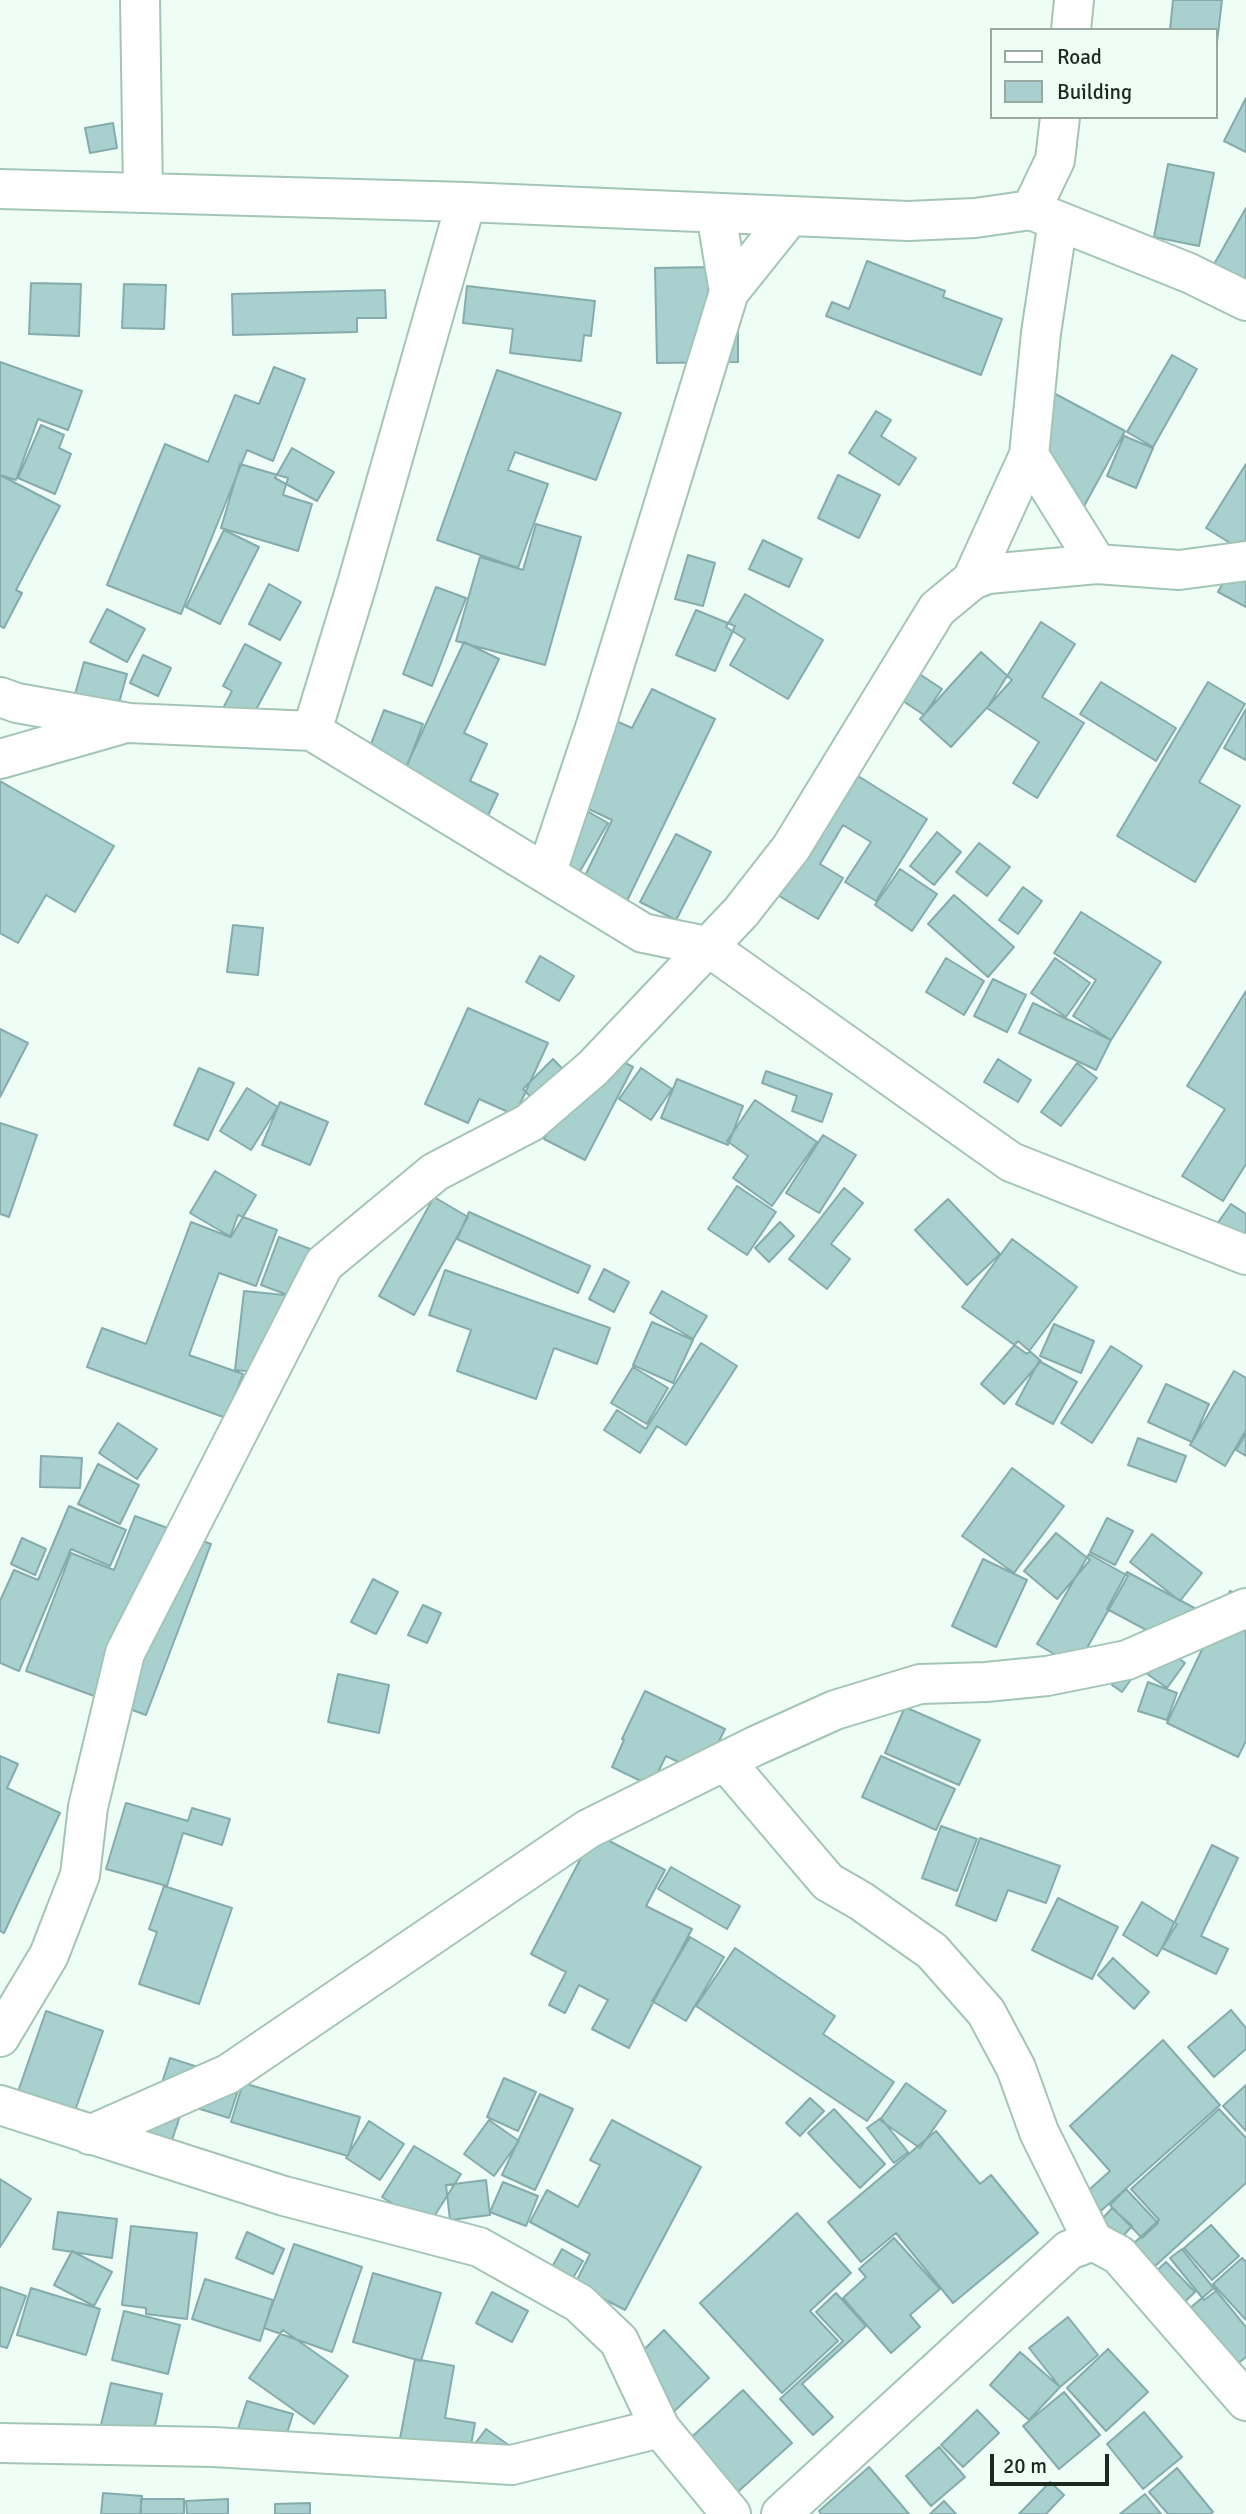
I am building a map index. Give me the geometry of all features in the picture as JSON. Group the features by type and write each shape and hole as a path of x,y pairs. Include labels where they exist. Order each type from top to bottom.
{"street":[{"path":"140,0 143,193"},
{"path":"1071,28 1074,0"},
{"path":"972,580 1029,454 1041,333 1044,216 1060,119"},
{"path":"0,189 466,202 908,221 1044,216 1189,273 1246,301"},
{"path":"312,731 466,202"},
{"path":"716,213 729,292"},
{"path":"546,874 600,712 729,292 790,216"},
{"path":"1029,454 1097,564"},
{"path":"0,2037 49,1955 80,1875 88,1807 125,1653 324,1264 435,1172 529,1123 593,1068 741,912 791,848 937,610 972,580 988,575 1097,564 1179,570 1246,561"},
{"path":"0,697 129,723 312,731 643,933 707,946 1011,1162 1236,1243"},
{"path":"0,759 129,723"},
{"path":"90,2135 228,2074 588,1829 835,1710 920,1685 1047,1676 1127,1660 1246,1608"},
{"path":"725,1761 828,1882 861,1901 932,1951 986,2012 1016,2068 1039,2132 1093,2241 1119,2255 1246,2401"},
{"path":"0,2105 284,2196 479,2247 579,2303 619,2341 660,2428 731,2514"},
{"path":"781,2514 1069,2250 1093,2241"},
{"path":"0,2443 214,2447 512,2465 660,2428"}],"building":[{"path":"1173,0 1222,0 1218,34 1218,28 1170,28"},
{"path":"1246,98 1246,152 1224,141"},
{"path":"113,123 117,148 90,153 85,128"},
{"path":"1168,164 1214,173 1199,246 1154,237"},
{"path":"1246,208 1246,292 1205,280"},
{"path":"867,261 945,291 943,297 1002,319 981,375 826,316 832,302 849,309"},
{"path":"708,267 709,303 738,303 738,362 657,363 655,268"},
{"path":"31,283 81,284 79,336 29,334"},
{"path":"124,284 166,285 164,329 122,328"},
{"path":"467,286 595,301 591,336 584,335 581,361 510,353 513,329 463,323"},
{"path":"385,290 386,318 357,318 357,332 233,335 232,294"},
{"path":"1172,355 1197,369 1153,447 1127,432"},
{"path":"0,362 82,391 68,430 38,419 16,480 0,475"},
{"path":"274,367 305,379 273,461 247,450 181,614 107,585 165,444 208,462 235,395 259,404"},
{"path":"497,370 621,413 596,480 515,452 508,470 548,484 518,568 437,540"},
{"path":"1046,389 1125,431 1082,510 1003,468"},
{"path":"876,411 891,420 881,436 916,458 899,485 849,453"},
{"path":"41,425 64,435 59,448 71,454 55,494 18,478"},
{"path":"1124,436 1153,448 1136,488 1107,476"},
{"path":"292,448 334,472 317,501 275,478"},
{"path":"240,464 288,478 283,495 312,504 298,551 221,528"},
{"path":"1246,464 1246,553 1206,528"},
{"path":"0,475 60,506 16,590 22,593 4,628 0,626"},
{"path":"838,475 880,495 859,538 818,518"},
{"path":"536,524 581,537 545,665 456,641 480,557 523,570"},
{"path":"224,530 259,547 220,624 186,607"},
{"path":"763,540 802,559 789,587 749,569"},
{"path":"1239,553 1246,557 1246,607 1218,592"},
{"path":"688,555 715,563 703,606 675,599"},
{"path":"269,584 301,602 280,640 249,624"},
{"path":"436,587 466,598 432,686 403,674"},
{"path":"745,594 823,640 788,699 730,665 745,639 726,627"},
{"path":"107,609 145,629 127,662 90,642"},
{"path":"696,610 735,626 715,671 676,655"},
{"path":"1041,622 1075,644 1042,697 1084,723 1037,798 1013,783 1039,742 987,708"},
{"path":"464,642 499,659 464,733 487,744 470,781 498,794 478,837 392,797"},
{"path":"245,644 281,663 245,730 219,716 232,691 223,686"},
{"path":"981,652 1012,680 951,747 920,719"},
{"path":"143,655 171,668 158,696 130,683"},
{"path":"84,662 127,674 117,710 74,698"},
{"path":"906,665 942,689 924,715 888,691"},
{"path":"1101,682 1176,728 1156,761 1080,714"},
{"path":"1208,682 1245,704 1199,782 1240,806 1195,882 1117,836"},
{"path":"652,689 715,719 626,903 582,882 612,820 576,803 616,721 632,728"},
{"path":"1246,709 1246,760 1224,748"},
{"path":"384,710 423,724 407,766 368,752"},
{"path":"850,771 927,819 876,901 845,882 871,842 843,825 820,864 843,878 818,919 774,893"},
{"path":"0,781 114,846 75,912 46,895 18,943 0,933"},
{"path":"587,811 608,823 572,885 551,873"},
{"path":"937,832 961,852 934,885 910,866"},
{"path":"676,834 711,852 676,920 640,902"},
{"path":"979,843 1010,867 987,896 956,872"},
{"path":"900,869 937,894 912,931 875,905"},
{"path":"1023,887 1042,901 1018,934 999,920"},
{"path":"954,895 1014,947 988,977 928,924"},
{"path":"1081,912 1161,962 1111,1040 1073,1016 1096,980 1054,953"},
{"path":"233,925 263,928 258,975 227,972"},
{"path":"540,956 574,976 559,1001 526,982"},
{"path":"946,958 984,981 964,1015 926,992"},
{"path":"1055,958 1090,983 1066,1017 1031,993"},
{"path":"993,979 1026,995 1007,1032 974,1016"},
{"path":"1246,991 1246,1164 1223,1201 1182,1176 1225,1109 1187,1086"},
{"path":"1033,1003 1111,1040 1096,1070 1019,1033"},
{"path":"468,1008 548,1043 515,1115 479,1099 468,1123 425,1104"},
{"path":"0,1029 28,1043 0,1097"},
{"path":"593,1046 633,1067 585,1160 544,1139"},
{"path":"553,1059 576,1083 546,1112 523,1089"},
{"path":"998,1059 1031,1080 1018,1102 984,1082"},
{"path":"1077,1063 1097,1078 1061,1126 1041,1112"},
{"path":"199,1068 234,1083 208,1140 174,1125"},
{"path":"641,1068 672,1089 651,1120 619,1099"},
{"path":"766,1071 832,1094 822,1122 792,1111 797,1096 762,1083"},
{"path":"677,1079 743,1106 728,1145 661,1118"},
{"path":"247,1088 278,1107 251,1150 220,1131"},
{"path":"755,1100 817,1142 772,1206 733,1178 748,1156 727,1141"},
{"path":"280,1102 328,1122 310,1165 262,1145"},
{"path":"0,1123 37,1135 9,1217 0,1214"},
{"path":"823,1135 856,1155 819,1213 786,1193"},
{"path":"215,1171 256,1195 231,1237 190,1213"},
{"path":"737,1186 776,1212 747,1255 708,1229"},
{"path":"844,1188 863,1203 831,1244 850,1259 827,1289 789,1259"},
{"path":"434,1197 468,1217 414,1315 379,1296"},
{"path":"948,1199 1000,1254 967,1285 915,1230"},
{"path":"1231,1204 1246,1214 1246,1244 1217,1224"},
{"path":"469,1212 590,1266 578,1293 457,1239"},
{"path":"238,1215 277,1230 256,1286 219,1273 189,1355 243,1374 226,1418 87,1367 102,1328 146,1344 191,1222 230,1237"},
{"path":"780,1222 794,1236 769,1262 755,1248"},
{"path":"279,1237 318,1252 299,1299 261,1285"},
{"path":"1012,1239 1077,1287 1027,1354 962,1307"},
{"path":"604,1269 629,1282 614,1312 589,1299"},
{"path":"445,1270 610,1328 597,1364 554,1348 536,1399 457,1371 471,1330 429,1315"},
{"path":"244,1291 295,1296 287,1375 235,1370"},
{"path":"662,1291 707,1316 693,1339 650,1313"},
{"path":"652,1322 693,1340 673,1383 633,1365"},
{"path":"1054,1324 1094,1341 1081,1373 1040,1356"},
{"path":"1018,1341 1041,1361 1004,1404 981,1384"},
{"path":"701,1343 737,1366 686,1445 657,1426 640,1453 604,1430 617,1410 646,1429"},
{"path":"1111,1346 1142,1366 1092,1443 1061,1423"},
{"path":"1039,1361 1077,1382 1053,1424 1016,1404"},
{"path":"633,1367 668,1388 647,1424 611,1403"},
{"path":"1234,1371 1246,1378 1246,1430 1225,1466 1190,1445"},
{"path":"1166,1384 1209,1404 1192,1442 1148,1422"},
{"path":"118,1423 157,1449 137,1479 99,1453"},
{"path":"1246,1434 1246,1456 1236,1450"},
{"path":"1138,1438 1186,1456 1176,1482 1128,1465"},
{"path":"41,1456 82,1458 80,1488 40,1487"},
{"path":"98,1464 139,1485 120,1524 78,1504"},
{"path":"1012,1468 1064,1506 1014,1573 962,1536"},
{"path":"69,1506 126,1530 110,1566 71,1549 19,1671 0,1663 0,1601 14,1570 38,1580"},
{"path":"135,1516 211,1544 146,1715 26,1671 71,1553 114,1570"},
{"path":"1107,1518 1133,1531 1115,1565 1090,1552"},
{"path":"1056,1533 1090,1560 1057,1599 1024,1571"},
{"path":"1152,1534 1202,1573 1180,1601 1130,1562"},
{"path":"22,1538 46,1549 35,1575 11,1564"},
{"path":"1089,1554 1128,1576 1076,1667 1037,1644"},
{"path":"983,1559 1027,1580 996,1647 952,1626"},
{"path":"1127,1572 1202,1612 1182,1649 1107,1609"},
{"path":"373,1579 398,1592 376,1634 351,1622"},
{"path":"1230,1591 1246,1598 1246,1741 1238,1757 1167,1723"},
{"path":"423,1605 441,1613 427,1643 408,1635"},
{"path":"1148,1636 1185,1663 1167,1688 1139,1668 1122,1692 1112,1685"},
{"path":"338,1674 389,1685 379,1733 328,1722"},
{"path":"1148,1682 1177,1693 1167,1720 1138,1711"},
{"path":"645,1691 725,1729 703,1774 666,1756 651,1786 612,1767"},
{"path":"905,1707 980,1740 959,1785 885,1753"},
{"path":"0,1756 18,1764 7,1788 60,1813 4,1933 0,1931"},
{"path":"881,1756 955,1789 936,1830 862,1797"},
{"path":"126,1803 188,1821 192,1808 230,1819 222,1845 183,1833 167,1886 106,1869"},
{"path":"941,1826 977,1839 957,1891 922,1878"},
{"path":"594,1833 665,1870 646,1906 692,1929 629,2048 592,2029 608,2000 579,1985 565,2013 549,2005 566,1972 531,1954"},
{"path":"980,1838 1060,1866 1046,1903 1008,1890 996,1921 956,1905"},
{"path":"1212,1845 1238,1858 1201,1936 1228,1949 1216,1974 1162,1948"},
{"path":"671,1867 740,1906 727,1929 658,1889"},
{"path":"164,1886 232,1908 199,2004 139,1984 157,1932 149,1929"},
{"path":"1058,1898 1118,1927 1092,1979 1032,1950"},
{"path":"1142,1902 1177,1924 1157,1956 1123,1935"},
{"path":"690,1937 724,1957 686,2021 652,2001"},
{"path":"735,1948 835,2016 823,2034 894,2082 867,2121 696,2006"},
{"path":"1113,1958 1149,1992 1134,2009 1098,1975"},
{"path":"1231,2010 1246,2028 1246,2049 1214,2077 1188,2047"},
{"path":"46,2011 103,2031 70,2125 13,2106"},
{"path":"1163,2040 1220,2105 1095,2216 1080,2198 1110,2171 1070,2126"},
{"path":"170,2058 241,2081 229,2118 184,2104 170,2146 144,2138"},
{"path":"504,2078 536,2092 518,2131 487,2117"},
{"path":"243,2083 360,2117 348,2156 231,2122"},
{"path":"906,2083 946,2111 920,2148 880,2120"},
{"path":"1246,2085 1246,2131 1223,2106"},
{"path":"540,2094 573,2109 535,2190 502,2175"},
{"path":"810,2098 824,2111 800,2136 786,2123"},
{"path":"834,2109 885,2164 860,2188 808,2133"},
{"path":"1219,2109 1246,2138 1246,2183 1142,2278 1121,2255 1159,2220 1131,2189"},
{"path":"881,2118 908,2152 894,2163 867,2128"},
{"path":"489,2120 519,2141 494,2176 464,2154"},
{"path":"612,2120 701,2167 625,2310 575,2284 590,2254 530,2222 547,2190 578,2207 600,2165 590,2160"},
{"path":"369,2121 404,2144 380,2180 346,2158"},
{"path":"936,2131 980,2184 991,2175 1038,2233 953,2303 896,2233 861,2262 828,2222"},
{"path":"414,2146 461,2174 428,2226 382,2197"},
{"path":"0,2179 31,2199 0,2247"},
{"path":"486,2180 490,2215 450,2220 446,2185"},
{"path":"503,2182 538,2196 526,2226 490,2212"},
{"path":"1126,2189 1158,2223 1142,2238 1110,2205"},
{"path":"1112,2208 1132,2226 1116,2244 1096,2226"},
{"path":"58,2212 117,2219 112,2258 53,2249"},
{"path":"797,2213 851,2273 810,2311 838,2341 782,2393 700,2303"},
{"path":"1211,2225 1239,2256 1212,2280 1184,2248"},
{"path":"131,2226 197,2233 187,2319 146,2314 146,2308 122,2305"},
{"path":"247,2232 284,2249 273,2274 236,2258"},
{"path":"894,2238 940,2289 910,2315 920,2327 891,2353 843,2298 866,2277 859,2269"},
{"path":"294,2244 362,2267 332,2352 264,2328"},
{"path":"562,2249 583,2261 567,2288 547,2276"},
{"path":"1182,2249 1216,2291 1204,2300 1170,2258"},
{"path":"72,2251 112,2272 94,2306 54,2285"},
{"path":"1242,2258 1246,2262 1246,2320 1213,2284"},
{"path":"1166,2262 1195,2292 1173,2313 1144,2283"},
{"path":"373,2273 441,2293 421,2361 353,2342"},
{"path":"205,2279 273,2300 260,2341 192,2319"},
{"path":"0,2287 26,2296 7,2348 0,2346"},
{"path":"31,2288 100,2309 86,2355 17,2335"},
{"path":"1214,2288 1246,2327 1246,2357 1225,2374 1178,2318"},
{"path":"492,2292 528,2311 512,2342 476,2323"},
{"path":"836,2293 866,2326 802,2384 833,2417 813,2435 780,2399 843,2341 816,2312"},
{"path":"124,2311 180,2325 168,2374 112,2360"},
{"path":"1068,2317 1098,2355 1060,2387 1029,2348"},
{"path":"283,2330 348,2376 314,2424 249,2378"},
{"path":"664,2330 709,2378 665,2420 620,2373"},
{"path":"1108,2349 1148,2392 1106,2431 1067,2388"},
{"path":"1020,2352 1060,2387 1029,2420 990,2385"},
{"path":"415,2359 454,2366 445,2418 475,2423 469,2456 399,2444"},
{"path":"111,2383 162,2394 152,2439 100,2429"},
{"path":"743,2390 792,2443 731,2498 683,2445"},
{"path":"1064,2392 1100,2435 1059,2469 1023,2426"},
{"path":"247,2401 293,2414 283,2446 237,2432"},
{"path":"977,2410 999,2433 963,2467 941,2445"},
{"path":"1144,2412 1182,2457 1143,2489 1107,2444"},
{"path":"486,2429 510,2446 474,2445"},
{"path":"939,2447 965,2477 931,2506 906,2476"},
{"path":"869,2467 909,2514 821,2514 819,2511"},
{"path":"1177,2468 1213,2512 1168,2514 1149,2492"},
{"path":"1050,2482 1064,2495 1046,2514 1019,2514"},
{"path":"103,2493 142,2496 140,2514 101,2514"},
{"path":"1145,2494 1161,2514 1120,2514"},
{"path":"141,2499 184,2499 184,2514 141,2514"},
{"path":"228,2499 228,2514 187,2514 186,2501"},
{"path":"944,2501 956,2514 930,2514"},
{"path":"310,2503 310,2514 275,2514 275,2504"}]}
